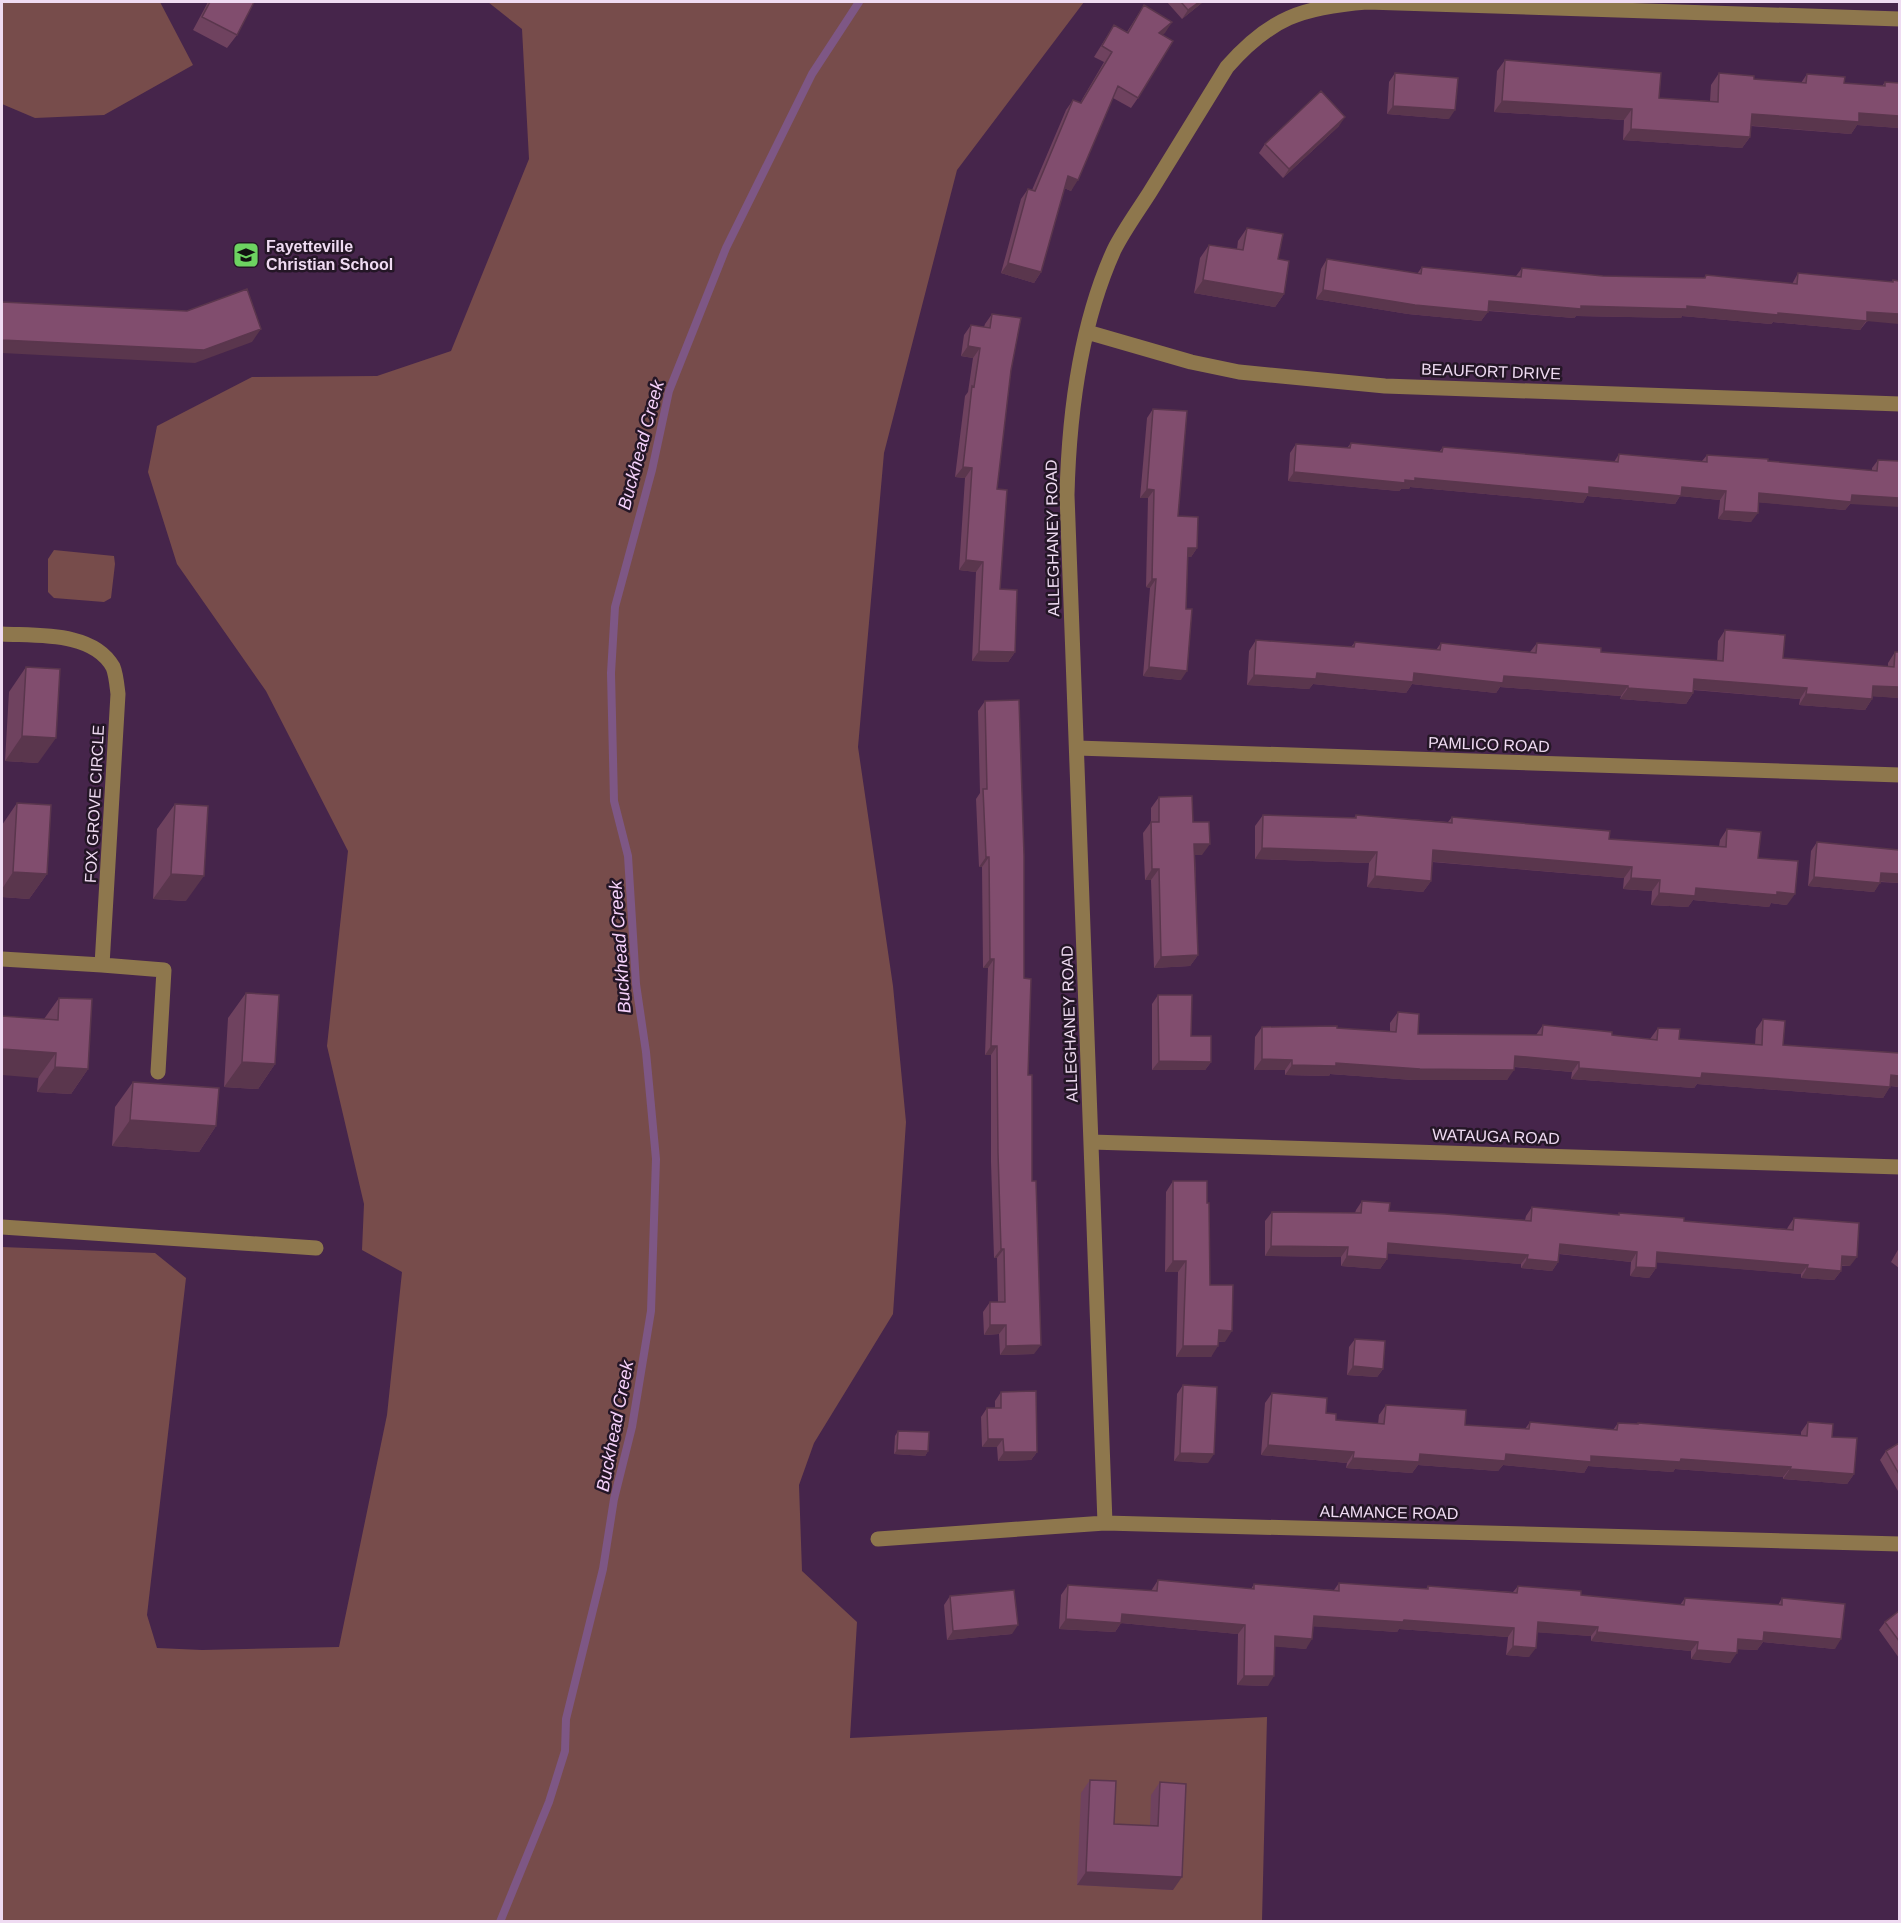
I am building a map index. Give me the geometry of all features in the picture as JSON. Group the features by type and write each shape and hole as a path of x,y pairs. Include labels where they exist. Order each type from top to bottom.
{"street":[{"name":"ALLEGHANEY ROAD","path":"1105,1523 1067,495 1068,455 1076,387 1098,292 1115,249 1227,67 1246,46 1268,28 1299,13 1332,5 1367,2 1899,19"},
{"name":"BEAUFORT DRIVE","path":"1087,332 1191,362 1239,372 1384,386 1899,404"},
{"name":"FOX GROVE CIRCLE","path":"2,634 68,638 98,650 113,668 118,694 102,965"},
{"name":"PAMLICO ROAD","path":"1077,748 1899,775"},
{"path":"2,959 164,970 158,1072"},
{"name":"WATAUGA ROAD","path":"1091,1142 1899,1167"},
{"path":"2,1227 316,1248"},
{"name":"ALAMANCE ROAD","path":"878,1539 1105,1523 1899,1544"}],"shaded area":[{"path":"2,2 160,2 193,65 104,115 35,118 2,104"},
{"path":"488,2 1084,2 957,170 884,453 858,747 893,986 906,1122 893,1314 814,1443 799,1485 802,1571 857,1622 850,1738 1267,1717 1262,1921 2,1922 2,1247 155,1253 186,1278 147,1615 157,1648 202,1650 339,1647 387,1415 402,1272 362,1250 364,1204 327,1046 348,851 266,691 177,564 148,472 157,426 252,377 377,376 451,351 529,159 522,29"},
{"path":"54,550 114,556 111,598 104,602 54,598 48,592 48,559"}],"building":[{"path":"210,2 254,2 237,35 202,17"},
{"path":"1181,2 1199,2 1188,10"},
{"path":"1144,5 1172,22 1159,33 1173,41 1138,98 1118,86 1078,180 1068,176 1041,272 1008,263 1028,189 1035,191 1073,100 1081,103 1112,52 1102,46 1114,25 1128,33"},
{"path":"1505,60 1661,73 1659,98 1718,102 1719,73 1754,76 1754,79 1806,83 1807,74 1845,77 1844,83 1885,86 1885,82 1899,83 1899,116 1859,113 1859,122 1752,114 1750,137 1631,129 1632,109 1502,101"},
{"path":"1395,73 1458,78 1455,110 1393,106"},
{"path":"1321,91 1345,117 1289,169 1265,144"},
{"path":"1247,228 1283,234 1278,259 1289,261 1284,294 1203,280 1209,245 1243,250"},
{"path":"1327,259 1421,274 1422,267 1521,277 1522,268 1603,276 1705,278 1706,275 1797,284 1798,273 1893,282 1893,280 1899,281 1899,314 1867,312 1867,321 1687,306 1687,309 1581,306 1581,309 1489,301 1488,312 1415,305 1323,290"},
{"path":"247,289 261,329 204,350 2,340 2,302 187,311"},
{"path":"992,314 1021,318 1011,370 997,489 1007,490 1000,589 1017,590 1015,652 979,651 983,562 966,560 972,468 963,467 972,386 974,387 980,348 968,346 971,325 990,328"},
{"path":"1153,409 1187,411 1178,516 1198,517 1197,548 1188,548 1186,609 1192,609 1187,671 1149,667 1156,579 1152,579 1154,490 1147,489"},
{"path":"1351,443 1442,452 1443,447 1618,462 1619,454 1707,462 1707,455 1877,471 1878,460 1899,461 1899,498 1852,495 1851,502 1759,493 1758,513 1724,511 1726,491 1682,487 1681,496 1589,487 1589,494 1415,478 1415,481 1405,480 1405,483 1294,472 1296,444 1350,448"},
{"path":"1725,630 1785,635 1783,658 1894,667 1895,652 1899,652 1899,687 1873,686 1872,699 1806,694 1807,688 1694,679 1693,693 1504,676 1503,683 1414,673 1413,682 1317,673 1316,679 1254,675 1256,640 1354,647 1355,642 1440,650 1441,643 1536,653 1537,643 1601,648 1601,652 1723,661"},
{"path":"26,667 60,669 56,738 22,736"},
{"path":"1019,700 1024,856 1024,978 1031,979 1028,1075 1032,1075 1032,1181 1036,1181 1041,1345 1006,1346 1006,1325 990,1325 990,1302 1005,1302 998,1153 997,1046 991,1046 994,959 990,959 989,857 986,857 983,789 987,789 985,701"},
{"path":"1192,796 1193,822 1209,822 1210,844 1194,844 1198,955 1161,957 1159,869 1152,869 1151,822 1159,822 1159,797"},
{"path":"17,803 51,805 47,874 13,872"},
{"path":"175,804 208,806 204,876 171,874"},
{"path":"1263,815 1356,818 1356,815 1452,823 1452,817 1610,831 1609,839 1726,847 1727,829 1761,832 1758,858 1798,861 1795,894 1777,892 1777,895 1696,888 1695,896 1659,893 1660,880 1631,878 1632,867 1433,850 1431,881 1375,876 1377,852 1262,848"},
{"path":"1817,842 1899,850 1899,874 1881,873 1880,883 1814,877"},
{"path":"246,993 279,995 275,1064 242,1062"},
{"path":"1158,995 1192,995 1191,1036 1211,1036 1211,1062 1159,1061"},
{"path":"59,998 92,999 88,1069 55,1067 56,1053 2,1049 2,1016 58,1020"},
{"path":"1398,1012 1419,1014 1418,1034 1542,1035 1543,1025 1612,1032 1612,1035 1657,1040 1658,1028 1680,1029 1679,1039 1762,1045 1763,1019 1785,1021 1783,1045 1899,1053 1899,1076 1891,1075 1890,1087 1702,1073 1701,1078 1579,1068 1579,1062 1515,1056 1514,1070 1420,1069 1336,1063 1336,1066 1292,1065 1292,1060 1262,1059 1262,1027 1337,1026 1337,1028 1396,1032"},
{"path":"133,1082 219,1088 216,1126 130,1120"},
{"path":"1173,1181 1207,1181 1210,1285 1233,1285 1232,1331 1219,1330 1218,1346 1183,1346 1186,1261 1173,1261"},
{"path":"1362,1201 1390,1203 1389,1211 1531,1221 1532,1207 1684,1218 1684,1221 1793,1230 1794,1218 1859,1223 1857,1257 1842,1256 1841,1271 1807,1268 1808,1265 1657,1252 1656,1268 1636,1267 1637,1252 1560,1244 1558,1262 1527,1259 1528,1255 1388,1243 1387,1259 1347,1256 1348,1247 1271,1246 1272,1212 1361,1213"},
{"path":"1355,1339 1385,1341 1383,1369 1353,1366"},
{"path":"1183,1385 1217,1387 1214,1454 1180,1453"},
{"path":"1036,1391 1037,1452 1004,1452 1003,1439 988,1439 987,1408 1001,1408 1001,1392"},
{"path":"1272,1393 1327,1398 1326,1413 1336,1414 1336,1420 1384,1424 1386,1405 1466,1410 1465,1425 1529,1429 1530,1422 1617,1430 1618,1423 1638,1423 1807,1436 1808,1422 1833,1424 1832,1437 1857,1438 1854,1474 1681,1459 1680,1462 1591,1456 1591,1462 1506,1454 1505,1461 1420,1454 1419,1462 1353,1458 1354,1452 1268,1445"},
{"path":"898,1431 929,1432 928,1451 897,1450"},
{"path":"1899,1443 1899,1474 1886,1451"},
{"path":"1158,1580 1254,1589 1254,1584 1339,1591 1339,1583 1428,1589 1428,1586 1517,1593 1518,1586 1581,1591 1581,1595 1684,1605 1685,1598 1782,1605 1782,1598 1845,1604 1841,1639 1764,1632 1763,1641 1738,1639 1737,1653 1697,1650 1698,1642 1597,1632 1598,1627 1538,1622 1536,1648 1513,1646 1514,1628 1314,1616 1312,1639 1275,1636 1274,1676 1244,1676 1245,1625 1122,1614 1121,1623 1066,1619 1068,1585 1157,1591"},
{"path":"1014,1590 1018,1625 953,1631 950,1596"},
{"path":"1899,1611 1899,1641 1885,1622"},
{"path":"1090,1780 1116,1781 1114,1824 1158,1826 1160,1782 1186,1784 1182,1877 1086,1872"}],"waterway":[{"name":"Buckhead Creek","path":"500,1922 549,1802 565,1751 566,1719 603,1569 614,1499 632,1427 651,1311 656,1159 646,1052 636,984 628,856 614,801 611,673 615,607 652,470 669,391 726,248 812,74 859,2"}],"place":[{"name":"Fayetteville Christian School","path":"246,255"}]}
